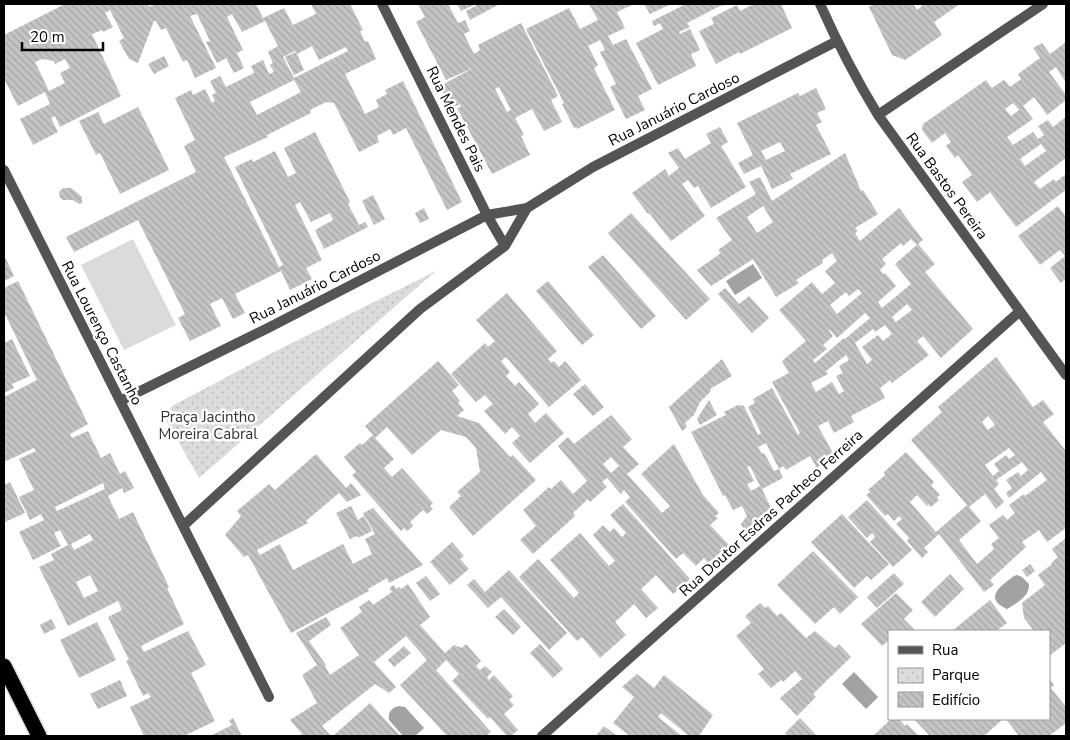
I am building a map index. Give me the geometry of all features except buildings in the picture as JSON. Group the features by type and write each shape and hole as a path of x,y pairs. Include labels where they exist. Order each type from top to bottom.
{"highway":[{"path":"4,666 39,736"}],"street":[{"name":"Rua Mendes Pais","path":"382,4 487,216 505,246"},
{"name":"Rua Bastos Pereira","path":"820,4 837,42 878,115 1066,375"},
{"path":"878,115 1043,4"},
{"name":"Rua Januário Cardoso","path":"120,401 487,216 527,208 593,167 837,42"},
{"name":"Rua Lourenço Castanho","path":"4,170 269,697"},
{"name":"Rua Januário Cardoso","path":"505,246 527,208"},
{"path":"183,526 420,309 505,246"},
{"name":"Rua Doutor Esdras Pacheco Ferreira","path":"542,736 1019,312"}],"green space":[{"path":"133,239 176,325 124,350 81,265"},
{"name":"Praça Jacintho Moreira Cabral","path":"435,271 199,478 165,418 172,406"}],"shaded area":[{"path":"753,264 762,278 735,295 726,281"},
{"path":"1017,575 1029,584 1029,588 1022,599 1007,609 1000,605 995,596 1004,583"},
{"path":"854,672 878,697 866,709 842,684"},
{"path":"399,706 405,707 424,728 415,736 403,736 389,720 391,711"}]}
